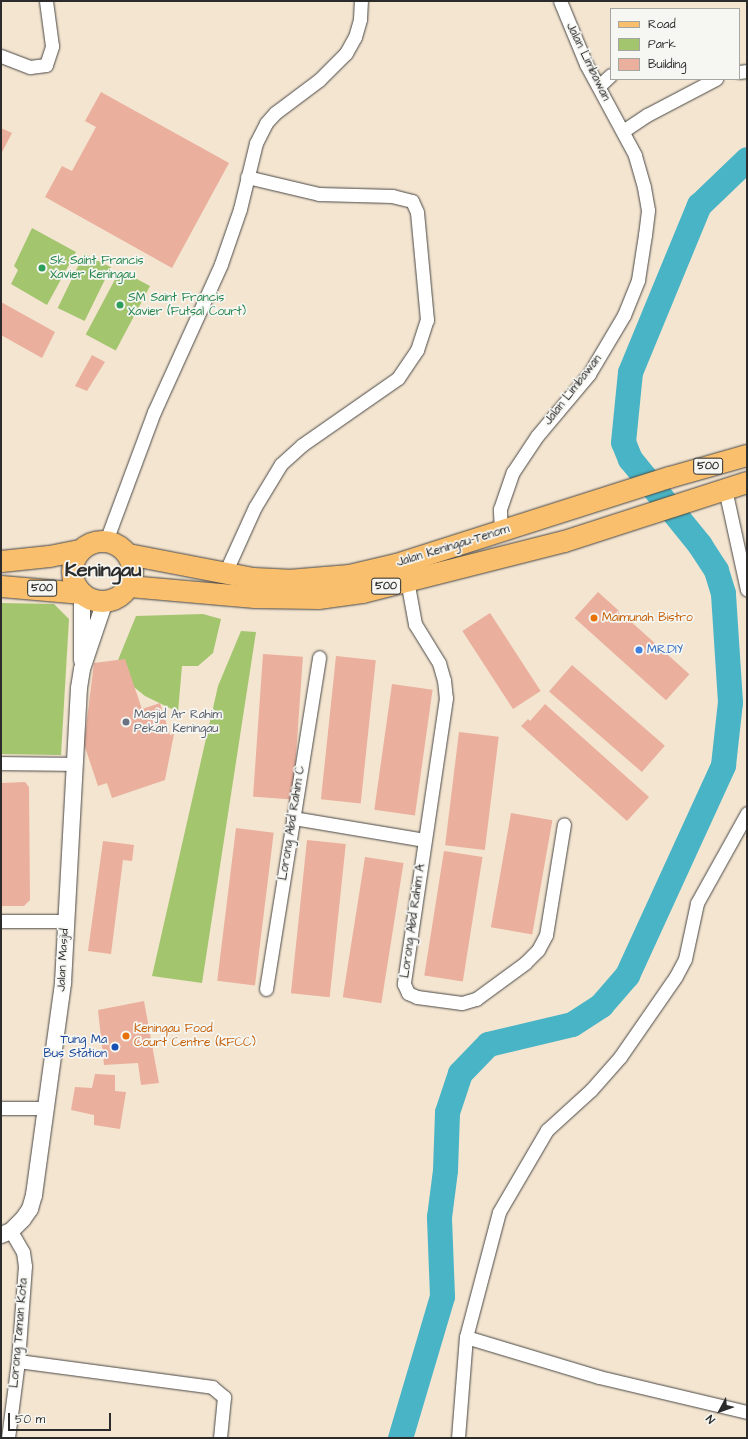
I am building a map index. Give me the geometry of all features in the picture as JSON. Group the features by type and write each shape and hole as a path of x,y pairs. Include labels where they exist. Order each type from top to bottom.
{"main road":[{"name":"Jalan Keningau-Tenom","path":"128,554 225,573 288,580 349,575 396,564 617,495 668,477 747,455"},
{"name":"Jalan Keningau-Tenom","path":"129,586 255,597 318,598 362,592 564,541 747,482"},
{"path":"1,561 49,556 80,550 97,541 106,541"},
{"name":"500","path":"106,541 122,548 128,554"},
{"name":"500","path":"80,550 72,567 76,586 82,593 93,599 105,601"},
{"path":"105,601 119,596 129,586 132,570 128,554"},
{"name":"500","path":"1,586 82,593"}],"street":[{"path":"1,56 30,67 46,65 52,46 46,1"},
{"path":"106,541 154,412 221,264 240,209 256,144 266,123 275,113 319,80 346,53 355,37 360,20 361,1"},
{"name":"Jalan Limbawan","path":"501,531 500,509 513,472 537,436 593,368 620,322 638,280 648,210 635,155 572,33 560,1"},
{"path":"599,86 610,77"},
{"path":"623,131 647,115 714,80"},
{"path":"225,573 255,507 281,464 295,450 398,378 417,350 428,314 417,212 412,201 392,196 319,194 248,177"},
{"path":"725,489 747,590"},
{"name":"Lorong Abd Rahim A","path":"407,580 416,628 439,663 444,680 446,698 404,984 408,993 417,997 462,1003 476,999 525,964 538,950 546,935 564,824"},
{"path":"82,593 82,669"},
{"path":"82,669 105,601"},
{"name":"Lorong Abd Rahim C","path":"266,989 319,656"},
{"name":"Jalan Masjid","path":"6,1233 30,1209 34,1195 63,983 65,921 73,832 75,764 82,669"},
{"path":"1,763 75,764"},
{"path":"458,1438 466,1337 499,1212 547,1130 591,1090 620,1057 676,976 685,959 696,903 747,814"},
{"path":"293,818 424,840"},
{"path":"1,921 65,921"},
{"path":"1,1108 46,1108"},
{"name":"Lorong Taman Kota","path":"6,1233 23,1252 25,1266 18,1361 8,1438"},
{"path":"466,1337 599,1377 747,1412"},
{"path":"18,1361 135,1378 212,1387 223,1394 224,1402 220,1438"}],"green space":[{"name":"Sk Saint Francis Xavier Keningau","path":"32,228 76,252 47,305 11,284 18,270 14,266"},
{"path":"84,254 111,267 85,321 58,308"},
{"name":"SM Saint Francis Xavier (Futsal Court)","path":"120,270 150,286 116,350 86,334"},
{"path":"1,603 54,604 69,619 61,755 1,754"},
{"path":"203,614 221,619 213,653 198,666 182,666 178,712 145,696 134,687 118,660 136,616"},
{"path":"241,631 256,632 202,983 152,976 218,686"}],"building":[{"path":"101,92 229,163 172,268 45,197 62,166 72,171 96,127 85,121"},
{"path":"1,128 12,133 1,154"},
{"path":"1,302 55,332 42,358 1,335"},
{"path":"92,355 105,362 87,391 75,386"},
{"path":"598,592 689,674 666,700 575,618"},
{"path":"490,613 541,691 513,709 462,631"},
{"path":"263,654 303,657 293,799 253,797"},
{"path":"336,656 376,660 361,803 321,799"},
{"name":"Masjid Ar Rahim Pekan Keningau","path":"125,659 142,709 160,703 170,735 174,734 165,780 112,798 107,783 98,786 84,744 94,663"},
{"path":"572,665 665,746 642,772 549,691"},
{"path":"392,684 433,690 415,815 374,810"},
{"path":"545,704 649,797 627,821 521,726 528,719 530,721"},
{"path":"459,732 499,737 485,850 445,845"},
{"path":"25,782 29,787 30,900 24,906 2,906 1,783"},
{"path":"511,813 552,820 532,935 491,927"},
{"path":"236,828 274,833 255,985 217,981"},
{"path":"307,840 346,844 330,997 291,993"},
{"path":"103,841 134,845 132,861 123,860 111,954 88,951"},
{"path":"444,851 483,857 463,982 424,975"},
{"path":"365,857 404,863 381,1003 343,997"},
{"name":"Keningau Food Court Centre (KFCC)","path":"144,1001 159,1083 141,1085 138,1063 104,1065 98,1010"},
{"path":"95,1074 115,1075 115,1091 126,1092 120,1129 94,1125 94,1115 71,1110 75,1087 92,1088"}],"waterway":[{"path":"400,1438 442,1296 439,1217 445,1170 447,1112 460,1073 488,1044 572,1024 601,1005 627,975 723,765 730,702 723,593 716,570 700,545 630,459 623,442 630,372 699,205 747,159"}],"place":[{"name":"Sk Saint Francis Xavier Keningau","path":"42,268"},
{"name":"SM Saint Francis Xavier (Futsal Court)","path":"120,305"},
{"name":"Maimunah Bistro","path":"594,618"},
{"name":"MR.DIY","path":"639,650"},
{"name":"Masjid Ar Rahim Pekan Keningau","path":"126,722"},
{"name":"Keningau Food Court Centre (KFCC)","path":"126,1036"},
{"name":"Tung Ma Bus Station","path":"115,1047"}],"district":[{"name":"Keningau","path":"103,570"}]}
